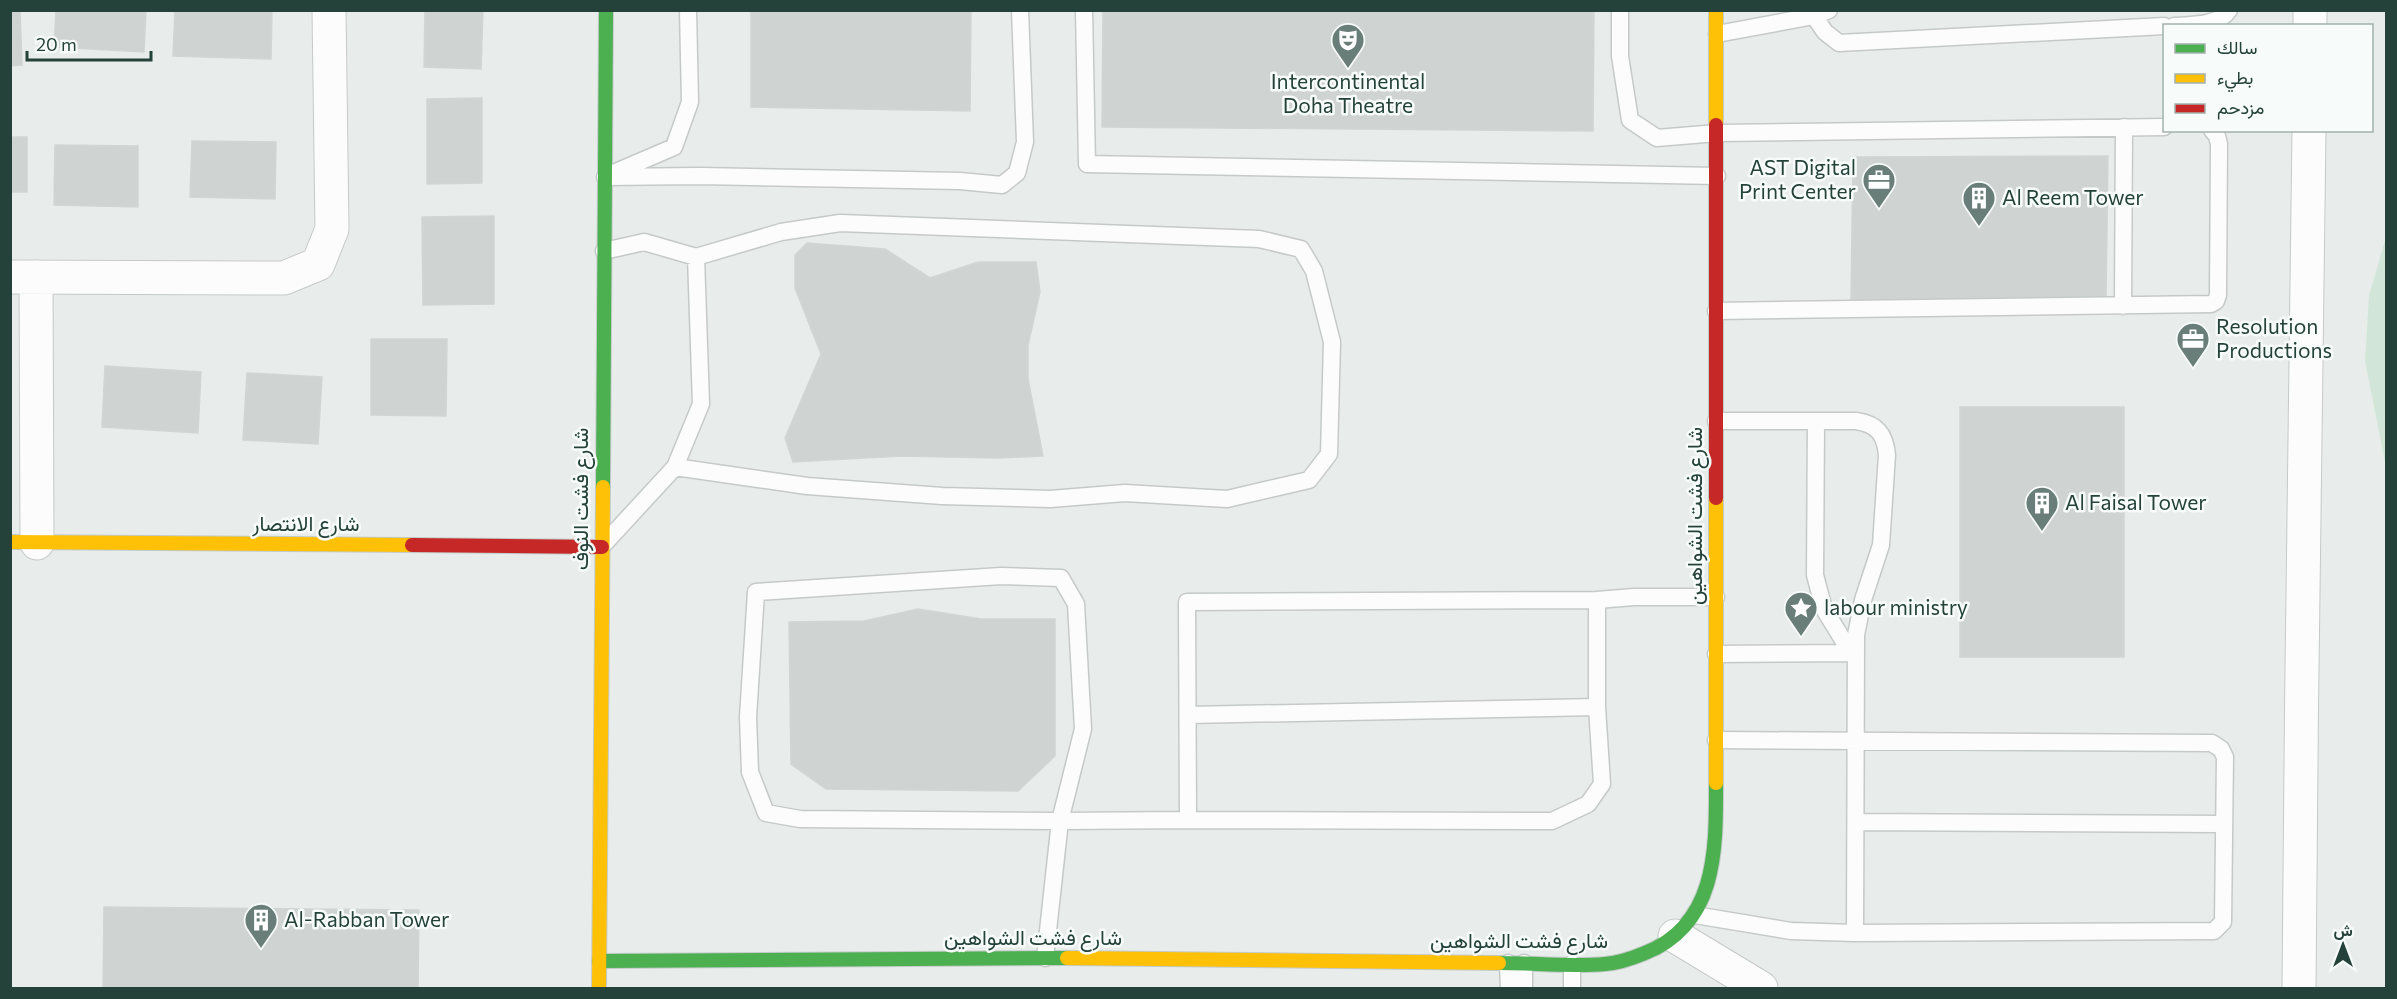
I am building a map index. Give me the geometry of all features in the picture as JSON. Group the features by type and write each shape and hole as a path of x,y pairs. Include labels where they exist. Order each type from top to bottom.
{"street":[{"path":"24,542 23,277 284,278 318,264 332,229 329,10"},
{"name":"شارع فشت النوف","path":"599,988 606,10"},
{"name":"شارع فشت الشواهين","path":"599,962 1045,958 1606,963 1628,960 1685,925 1706,891 1713,869 1716,838 1716,10"},
{"path":"2299,988 2300,742 2307,441 2309,132"},
{"name":"شارع الانتصار","path":"24,542 602,547"},
{"path":"1685,925 1761,988"}],"lane":[{"path":"605,177 674,147 690,102 688,10"},
{"path":"605,177 700,176 960,181 1002,185 1017,173 1025,142 1020,10"},
{"path":"1084,10 1087,164 1717,176"},
{"path":"1620,10 1620,56 1630,120 1657,138 1717,133 2163,127"},
{"path":"2202,24 2226,15 2229,10"},
{"path":"1717,34 1822,13 1825,32 1839,43 2163,26"},
{"path":"2123,306 2124,127"},
{"path":"1716,311 2205,305 2216,301 2218,295 2219,144 2214,132"},
{"path":"604,251 644,242 696,257 781,232 840,223 1259,239 1301,249 1314,271 1332,342 1329,454 1309,480 1227,499 1125,493 1050,499 942,496 807,486 675,467"},
{"path":"602,547 675,467 701,404 696,257"},
{"path":"1716,421 1869,423 1879,431 1886,442 1881,545 1859,617 1856,653 1856,933"},
{"path":"1816,421 1815,575 1824,609 1843,640 1856,653"},
{"path":"1045,958 1060,821 1083,729 1076,604 1061,578 1001,576 756,592 748,717 750,772 766,813 800,819 1060,821 1551,821 1588,804 1602,784 1597,707 1597,600"},
{"path":"1188,820 1187,602 1597,600 1634,597 1716,597"},
{"path":"1716,654 1856,653"},
{"path":"1188,715 1597,707"},
{"path":"1685,925 1856,933 2214,931 2223,922 2225,758 2221,748 2212,743 1716,740"},
{"path":"1856,822 2224,824"},
{"path":"1509,988 1516,963"},
{"path":"1516,963 1524,988"},
{"path":"1572,963 1572,988"}],"green space":[{"path":"2386,237 2386,467 2365,361 2369,296"}],"building":[{"path":"10,10 20,10 22,65 10,66"},
{"path":"56,10 146,10 144,52 54,47"},
{"path":"175,10 272,10 271,59 173,56"},
{"path":"425,10 483,10 481,69 424,67"},
{"path":"751,10 971,10 970,111 751,107"},
{"name":"Intercontinental Doha Theatre","path":"1103,10 1594,10 1593,131 1102,127"},
{"path":"482,98 482,183 427,184 427,99"},
{"path":"10,137 27,137 27,192 10,192"},
{"path":"192,141 276,142 275,199 190,197"},
{"path":"55,145 138,146 138,207 54,205"},
{"name":"Al Reem Tower","path":"2108,156 2106,297 1851,301 1853,157"},
{"path":"494,216 494,304 423,305 422,217"},
{"path":"807,243 885,249 930,278 978,262 1036,262 1040,292 1028,345 1028,379 1043,456 998,458 901,456 793,462 785,438 821,354 795,288 795,255"},
{"path":"371,339 447,339 446,416 371,415"},
{"path":"105,366 201,372 198,433 102,427"},
{"path":"247,373 322,377 318,444 243,440"},
{"name":"Al Faisal Tower","path":"1960,407 2124,407 2124,657 1960,657"},
{"path":"918,609 981,619 1055,619 1055,756 1018,791 826,789 791,764 789,622 864,621"},
{"name":"Al-Rabban Tower","path":"104,907 419,910 418,988 103,988"}],"traffic: fast":[{"path":"603,487 606,10"},
{"path":"1499,963 1579,965 1610,963 1640,955 1669,940 1687,923 1700,904 1708,882 1713,858 1716,783"},
{"path":"599,961 1067,958"}],"traffic: slow":[{"path":"1716,10 1716,125"},
{"path":"599,988 603,487"},
{"path":"1716,498 1716,783"},
{"path":"10,542 412,545"},
{"path":"1067,958 1499,963"}],"traffic: jam":[{"path":"1716,125 1716,498"},
{"path":"412,545 602,547"}],"place":[{"name":"Intercontinental Doha Theatre","path":"1348,69"},
{"name":"AST Digital Print Center","path":"1879,209"},
{"name":"Al Reem Tower","path":"1979,227"},
{"name":"Resolution Productions","path":"2193,368"},
{"name":"Al Faisal Tower","path":"2042,532"},
{"name":"labour ministry","path":"1801,637"},
{"name":"Al-Rabban Tower","path":"261,949"}]}
